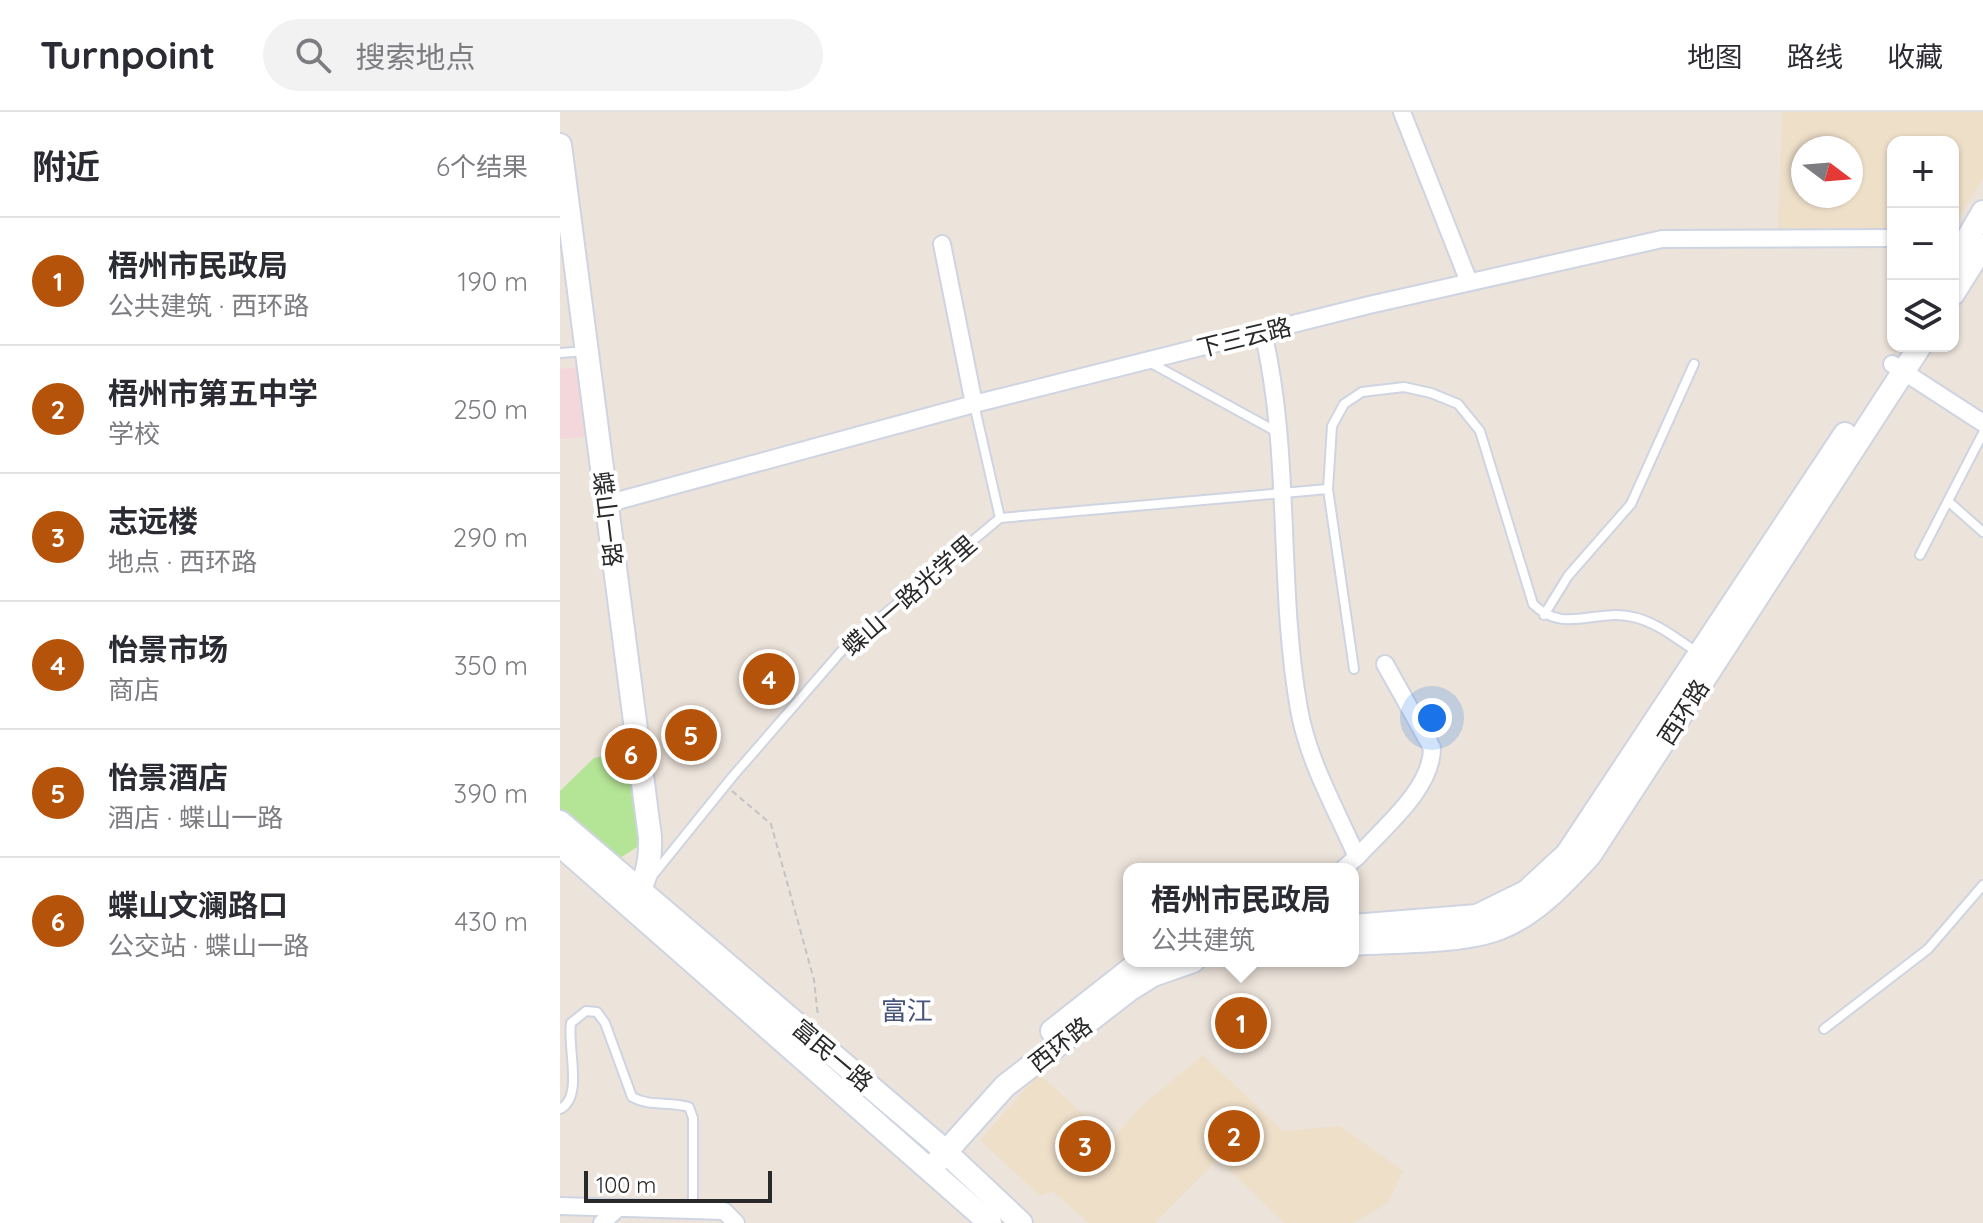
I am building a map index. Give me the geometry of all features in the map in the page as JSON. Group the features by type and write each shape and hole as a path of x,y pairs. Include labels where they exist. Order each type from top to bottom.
{"main road":[{"name":"蝶山一路","path":"560,145 650,837 647,870 634,898"},
{"path":"1969,268 1980,217"},
{"path":"1969,268 1983,246"},
{"name":"西环路","path":"1359,926 1477,916 1526,892 1567,854 1900,360"},
{"name":"西环路","path":"1359,944 1443,938 1500,928 1553,895 1590,855 1900,360"},
{"path":"560,822 634,898 933,1156"},
{"path":"560,845 634,898"},
{"name":"富民一路","path":"634,898 822,1045 933,1156 990,1223"},
{"name":"西环路","path":"933,1156 993,1079 1133,967"},
{"name":"西环路","path":"933,1156 1005,1086 1129,990 1153,975 1176,967"},
{"name":"富民一路","path":"933,1156 1021,1223"}],"street":[{"path":"1402,112 1469,282"},
{"name":"下三云路","path":"606,504 974,404 1469,282 1662,239 1887,238"},
{"path":"942,244 974,404"},
{"path":"1263,332 1272,371 1278,433 1298,708 1307,745 1357,857"},
{"path":"1900,360 1983,423"},
{"path":"1350,863 1404,805 1432,758 1432,748 1385,664"},
{"path":"560,1206 724,1211 736,1223"},
{"path":"602,1223 618,1208"}],"lane":[{"path":"560,353 586,351"},
{"path":"1148,361 1278,433"},
{"path":"1544,615 1561,585 1631,504 1694,364"},
{"path":"1354,669 1328,489 1332,426 1344,404 1362,392 1404,387 1458,404 1480,431 1533,604 1544,615 1573,622 1614,613 1637,617 1700,654"},
{"path":"974,404 1000,518"},
{"path":"1920,555 1983,433"},
{"name":"蝶山一路光学里","path":"634,898 725,785 845,647 1000,518 1328,489"},
{"path":"1949,502 1983,532"},
{"path":"1824,1029 1928,949 1983,885"},
{"path":"560,1109 569,1105 575,1091 568,1042 571,1023 586,1011 597,1012 605,1023 632,1097 645,1104 675,1102 689,1107 693,1118 693,1210"}],"path":[{"path":"725,785 771,824 814,980 822,1045"}],"shaded area":[{"path":"1782,112 1983,112 1983,179 1959,217 1959,136 1887,136 1887,231 1778,229"},
{"path":"579,367 587,437 560,439 560,369"},
{"path":"1203,1055 1283,1131 1340,1126 1403,1171 1388,1203 1354,1223 1284,1223 1218,1159 1155,1223 1089,1223 1052,1191 1040,1196 980,1140 1039,1074 1112,1140 1139,1108"}],"green space":[{"path":"626,757 630,761 640,845 620,858 613,857 560,811 560,791 594,758"}],"place":[{"name":"怡景市场","path":"769,679"},
{"name":"怡景酒店","path":"691,735"},
{"name":"蝶山文澜路口","path":"631,754"},
{"name":"梧州市民政局","path":"1241,1023"},
{"name":"梧州市第五中学","path":"1234,1136"},
{"name":"志远楼","path":"1085,1146"}],"district":[{"name":"富江","path":"907,1010"}]}
